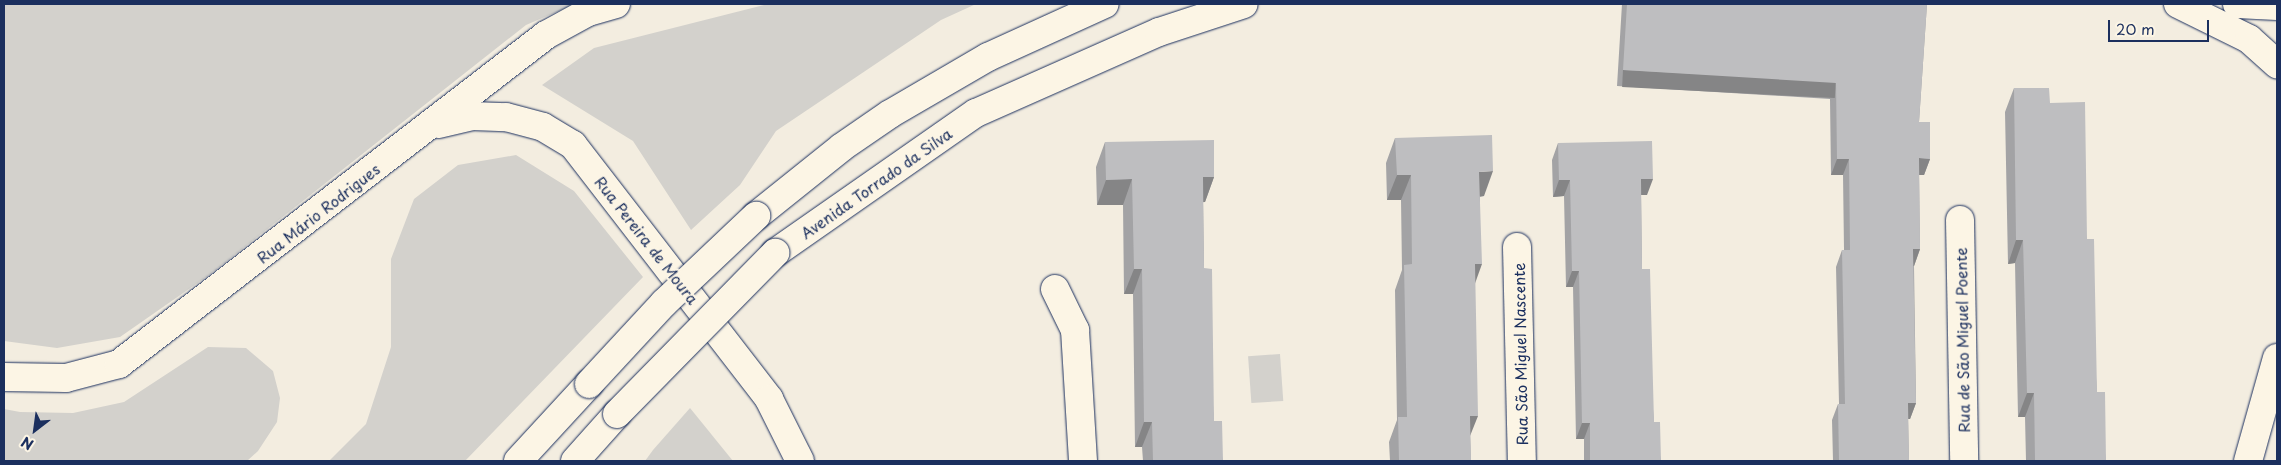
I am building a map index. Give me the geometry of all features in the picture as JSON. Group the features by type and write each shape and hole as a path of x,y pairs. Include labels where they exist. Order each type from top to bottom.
{"street":[{"name":"Rua Mário Rodrigues","path":"4,377 66,378 119,364 431,126 546,35 588,12 616,4"},
{"path":"518,461 664,303 756,216 842,147 906,104 988,57 1105,4"},
{"name":"Avenida Torrado da Silva","path":"575,461 617,414 775,253 976,113 1159,32 1244,4"},
{"path":"2178,4 2249,39 2277,64"},
{"path":"2237,4 2277,6"},
{"name":"Rua Pereira de Moura","path":"431,126 472,116 506,117 543,127 573,145 769,399 800,461"},
{"name":"Rua de São Miguel Poente","path":"1960,220 1964,461"},
{"name":"Rua São Miguel Nascente","path":"1517,247 1522,461"},
{"path":"1055,289 1075,330 1083,461"},
{"path":"2248,461 2277,358"}],"shaded area":[{"path":"4,4 575,4 526,25 209,275 120,337 57,348 4,341"},
{"path":"768,4 976,4 941,20 776,131 740,185 691,230 633,141 542,85 594,48"},
{"path":"516,155 574,191 643,277 465,461 329,461 366,424 391,347 391,259 414,199 458,165"},
{"path":"208,347 246,348 273,371 280,398 277,422 258,451 247,461 4,461 4,409 20,412 73,413 124,402"},
{"path":"1280,354 1283,401 1251,403 1248,356"},
{"path":"690,408 733,461 645,461 653,450"}],"building":[{"path":"1627,4 1927,4 1919,122 1930,122 1930,159 1919,158 1920,249 1913,249 1916,403 1908,403 1909,461 1839,461 1838,404 1845,404 1842,250 1850,250 1849,159 1837,159 1836,83 1623,70"},
{"path":"2014,88 2049,88 2050,103 2085,102 2087,239 2094,239 2097,392 2105,392 2106,461 2035,461 2034,393 2027,393 2023,240 2016,240"},
{"path":"1492,135 1493,171 1479,172 1482,264 1475,264 1478,416 1470,416 1471,461 1399,461 1398,417 1407,417 1404,265 1412,264 1411,175 1397,175 1395,138"},
{"path":"1214,140 1214,177 1203,177 1204,268 1212,269 1214,421 1222,421 1223,461 1153,461 1152,422 1144,422 1142,269 1134,269 1132,179 1106,180 1105,142"},
{"path":"1652,141 1653,179 1641,179 1642,269 1650,269 1654,422 1660,422 1661,461 1590,461 1590,423 1582,423 1579,271 1572,271 1570,180 1559,180 1558,143"}]}
